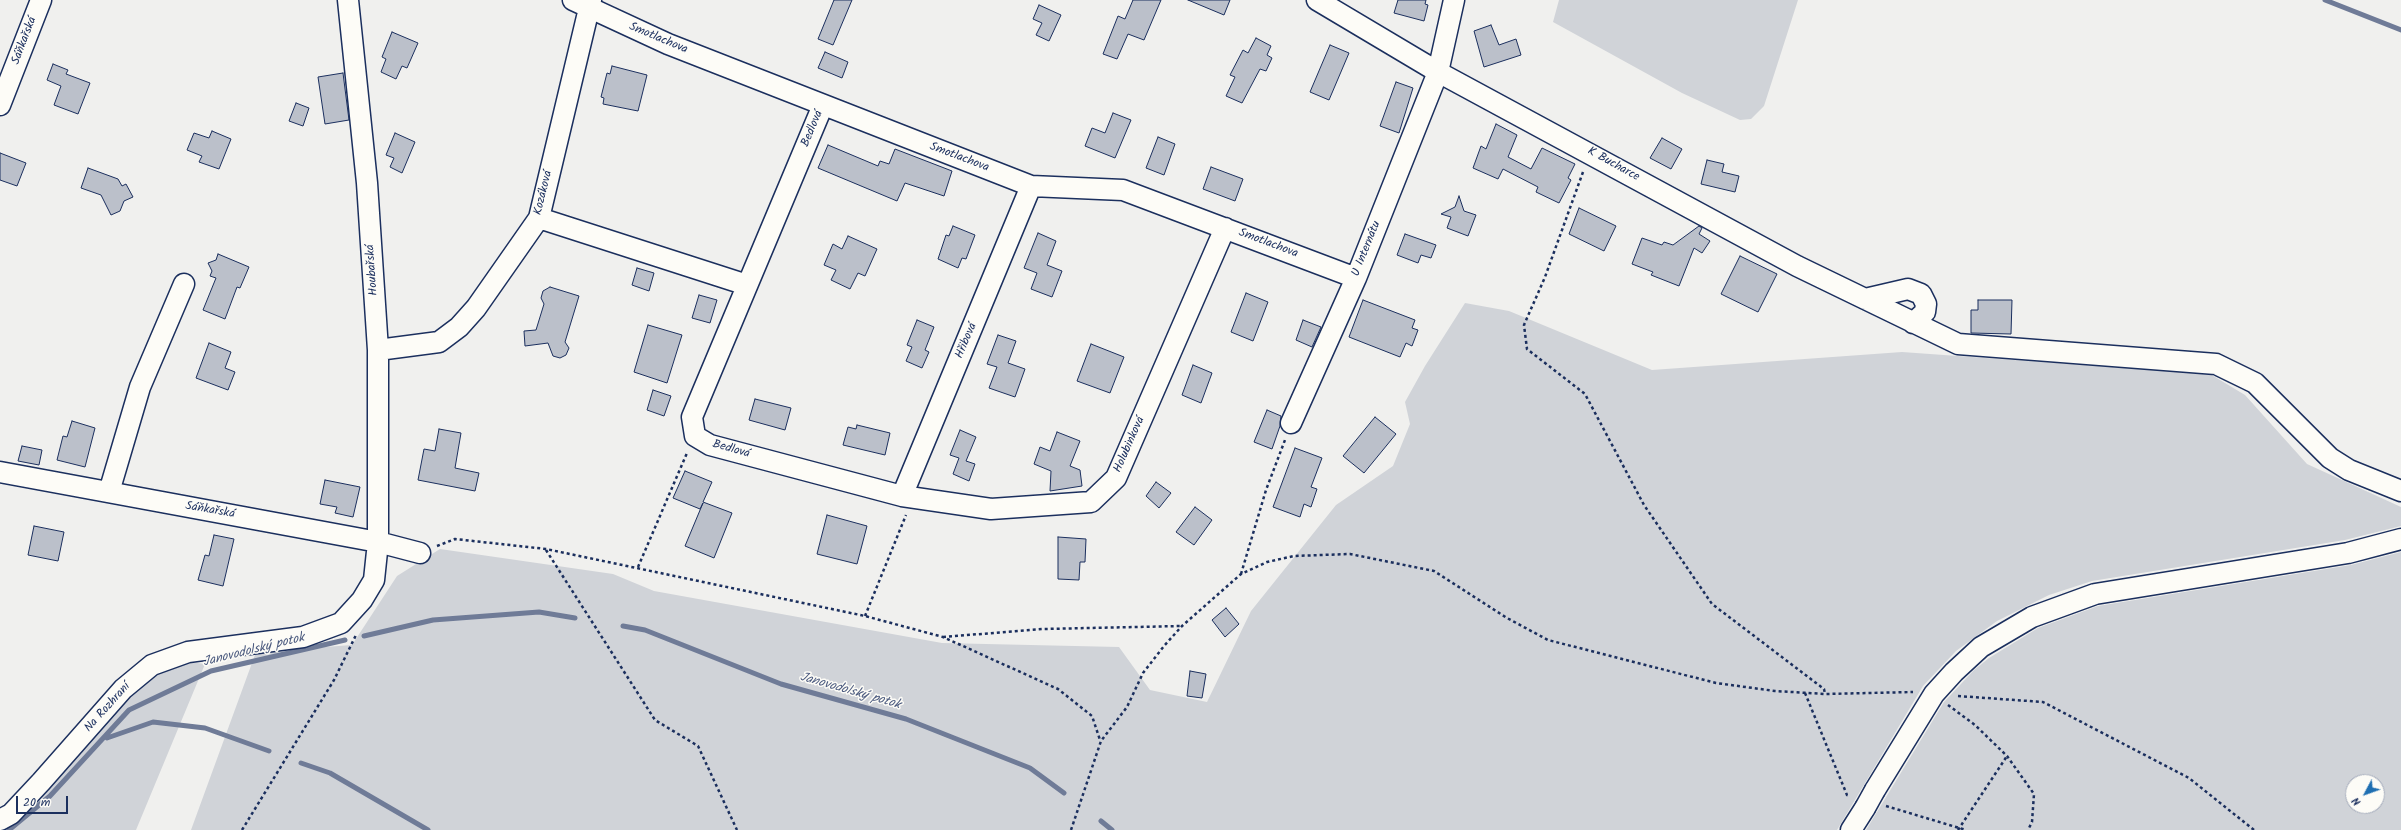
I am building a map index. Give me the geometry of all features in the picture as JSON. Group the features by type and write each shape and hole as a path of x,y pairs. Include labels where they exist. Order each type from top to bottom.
{"street":[{"name":"Sáňkařská","path":"0,105 41,0"},
{"name":"Houbařská","path":"348,0 368,183 378,350 378,542"},
{"name":"K Bucharce","path":"1317,0 1438,72 1797,266 1958,344 2216,364 2254,383 2330,458 2349,470 2401,491"},
{"name":"U Internátu","path":"1291,423 1356,278 1438,72 1454,0"},
{"name":"Kozáková","path":"378,350 439,342 459,327 476,308 539,218 584,3"},
{"name":"Smotlachova","path":"584,3 668,44 1031,186 1123,190 1356,278"},
{"name":"Bedlová","path":"823,105 692,417 695,436 710,445 902,496"},
{"name":"Hřibová","path":"902,496 1031,186"},
{"path":"539,218 747,285"},
{"name":"Holubinková","path":"902,496 991,509 1091,502 1116,478 1225,228"},
{"path":"110,492 140,387 184,284"},
{"path":"1865,299 1908,289 1921,294 1926,304 1924,312 1913,323"},
{"name":"Sáňkařská","path":"0,472 378,542 420,552"},
{"path":"1851,830 1934,694 1965,660 2004,632 2054,607 2095,594 2348,553 2401,539"},
{"name":"Na Rozhraní","path":"0,820 11,814 42,782 122,689 152,665 188,652 303,637 341,623 362,600 374,580 378,542"}],"path":[{"path":"1590,153 1545,277 1524,325 1527,349 1585,394 1644,505 1712,604 1824,689 1825,694"},
{"path":"1241,574 1266,490 1291,423"},
{"path":"638,567 695,436"},
{"path":"865,616 907,511 902,496"},
{"path":"420,552 455,539 546,549 638,567 865,616 943,637 1058,689 1092,716 1100,740"},
{"path":"546,549 655,720 698,746 737,830"},
{"path":"1071,830 1100,740 1127,707 1143,673 1182,626 1241,574 1267,562 1294,556 1350,554 1434,570 1507,618 1548,640 1716,683 1775,691 1825,694 1899,692 2043,702 2189,778 2254,830"},
{"path":"943,637 1043,629 1182,626"},
{"path":"242,830 334,680 359,630"},
{"path":"1934,694 1975,725 2007,756 2034,794 2032,822 2028,830"},
{"path":"1958,830 2007,756"}],"shaded area":[{"path":"1559,0 1798,0 1764,106 1751,119 1740,120 1682,93 1553,22"},
{"path":"1465,303 1509,311 1652,370 1902,352 2210,374 2245,395 2307,464 2401,507 2401,526 2345,540 2092,581 2049,595 1997,621 1956,651 1923,686 1837,830 191,830 256,652 352,645 397,576 440,549 613,574 654,591 942,643 1119,647 1150,690 1207,702 1251,611 1336,505 1393,466 1410,424 1405,402 1425,366"},
{"path":"2401,552 2401,830 1866,830 1944,702 1974,670 1989,658 2038,628 2098,606 2351,565"},
{"path":"183,661 205,664 136,830 13,830 16,820 105,716 147,679"}],"building":[{"path":"834,0 852,0 833,45 818,39"},
{"path":"1133,0 1161,0 1144,40 1128,34 1117,59 1103,54 1118,16 1125,19"},
{"path":"1188,0 1230,0 1224,15"},
{"path":"1398,0 1426,0 1425,4 1428,5 1424,21 1394,13"},
{"path":"1039,5 1061,15 1049,41 1036,35 1042,23 1033,19"},
{"path":"1491,25 1499,45 1516,39 1521,55 1484,67 1474,31"},
{"path":"392,32 418,43 407,68 402,66 396,79 381,72 386,59 382,57"},
{"path":"1256,38 1271,46 1267,55 1272,58 1266,71 1260,69 1242,103 1226,96 1235,77 1230,75 1243,50 1248,53"},
{"path":"1330,45 1349,53 1329,100 1310,92"},
{"path":"825,52 848,62 842,78 818,68"},
{"path":"53,64 68,70 66,74 90,83 78,114 54,105 61,86 47,80"},
{"path":"612,66 647,75 638,111 603,104 604,98 601,97 607,73 610,74"},
{"path":"343,73 349,120 325,124 318,77"},
{"path":"1396,82 1413,88 1399,133 1380,126"},
{"path":"296,103 309,108 303,126 289,121"},
{"path":"1113,113 1131,120 1115,158 1085,146 1092,128 1105,133"},
{"path":"1496,124 1517,135 1508,157 1531,169 1542,148 1575,164 1568,178 1571,180 1559,203 1536,192 1538,187 1503,169 1498,179 1473,168 1481,146 1486,149"},
{"path":"212,131 231,139 219,169 199,162 202,156 187,150 194,133 209,138"},
{"path":"395,133 415,142 402,173 390,167 394,158 386,155"},
{"path":"1158,137 1175,144 1164,175 1146,168"},
{"path":"1662,138 1682,149 1671,169 1650,158"},
{"path":"828,145 878,166 880,161 889,164 895,149 952,171 944,196 905,183 897,201 818,168"},
{"path":"0,153 26,163 17,186 0,180"},
{"path":"1707,160 1724,164 1722,172 1739,176 1735,192 1701,184"},
{"path":"1211,167 1243,179 1235,201 1203,189"},
{"path":"88,168 118,179 122,186 126,184 133,197 124,201 120,211 111,215 101,195 81,188"},
{"path":"1459,196 1464,211 1476,215 1468,236 1447,228 1451,217 1441,214 1455,207"},
{"path":"1579,208 1616,226 1604,251 1569,234"},
{"path":"953,226 975,235 966,259 962,258 958,268 938,259 946,235 949,236"},
{"path":"1699,226 1702,228 1699,234 1710,241 1702,253 1694,248 1679,286 1651,275 1653,272 1632,264 1642,238 1662,245 1664,242 1673,245"},
{"path":"1038,233 1056,241 1047,265 1062,271 1052,297 1031,289 1037,273 1024,268"},
{"path":"1405,234 1436,245 1431,258 1421,255 1418,263 1397,255"},
{"path":"848,236 877,249 865,276 858,273 850,289 831,280 836,270 824,265 833,244 842,249"},
{"path":"218,254 249,267 240,288 237,287 225,319 203,310 216,278 210,276 212,271 208,263 216,260"},
{"path":"1740,256 1777,274 1758,312 1721,294"},
{"path":"637,268 654,273 649,291 632,285"},
{"path":"550,287 579,296 565,342 569,348 566,355 560,358 553,356 548,343 525,346 524,331 536,330 544,304 541,298 543,291"},
{"path":"1246,293 1268,302 1253,341 1231,332"},
{"path":"699,295 717,300 710,323 692,318"},
{"path":"1363,300 1415,320 1412,328 1418,330 1412,346 1406,343 1400,357 1349,337"},
{"path":"1978,300 2012,300 2011,334 1971,333 1971,310 1978,310"},
{"path":"917,320 934,327 925,350 929,352 922,368 906,361 912,347 907,345"},
{"path":"1303,320 1321,327 1312,347 1296,340"},
{"path":"648,325 682,335 667,383 634,372"},
{"path":"998,335 1016,341 1008,363 1025,369 1015,397 989,388 997,367 987,364"},
{"path":"209,343 231,352 225,368 235,372 228,390 196,378"},
{"path":"1091,344 1124,357 1110,393 1077,381"},
{"path":"1193,365 1212,373 1201,403 1182,395"},
{"path":"653,390 671,396 664,416 647,410"},
{"path":"755,399 791,408 785,430 749,420"},
{"path":"1267,410 1281,416 1280,426 1272,449 1254,442"},
{"path":"1375,417 1396,434 1364,473 1343,456"},
{"path":"72,421 95,428 85,467 57,460 63,436 67,437"},
{"path":"857,425 890,433 885,455 843,445 848,427 856,429"},
{"path":"439,429 461,433 455,468 479,473 475,491 418,480 424,449 435,451"},
{"path":"960,430 976,437 966,461 975,464 969,481 953,474 959,458 950,455"},
{"path":"1057,432 1080,441 1070,466 1080,470 1082,486 1050,491 1051,471 1034,464 1040,447 1050,451"},
{"path":"22,446 42,450 39,465 18,461"},
{"path":"1295,448 1322,458 1311,487 1317,489 1311,507 1304,504 1300,517 1273,507"},
{"path":"685,471 712,482 703,502 732,513 714,558 685,546 703,503 700,509 673,498"},
{"path":"325,480 360,487 353,517 335,513 337,507 320,504"},
{"path":"1156,482 1171,493 1159,508 1146,496"},
{"path":"1195,507 1212,520 1194,545 1176,532"},
{"path":"827,515 867,526 857,564 817,554"},
{"path":"34,526 64,532 58,561 28,555"},
{"path":"214,535 234,539 223,586 198,580 205,555 209,556"},
{"path":"1058,537 1086,539 1085,562 1080,562 1079,580 1058,579"},
{"path":"1226,608 1239,624 1225,637 1212,620"},
{"path":"1190,671 1206,674 1202,698 1187,696"}],"waterway":[{"path":"2325,0 2401,30"},
{"name":"Janovodolský potok","path":"364,636 433,620 539,612 575,618"},
{"name":"Janovodolský potok","path":"623,626 645,630 781,684 906,719 1030,768 1064,793"},
{"name":"Janovodolský potok","path":"9,830 50,796 129,710 211,671 345,640"},
{"path":"107,738 153,722 205,728 269,751"},
{"path":"301,763 330,773 428,830"},
{"name":"Janovodolský potok","path":"1101,821 1112,830"}]}
